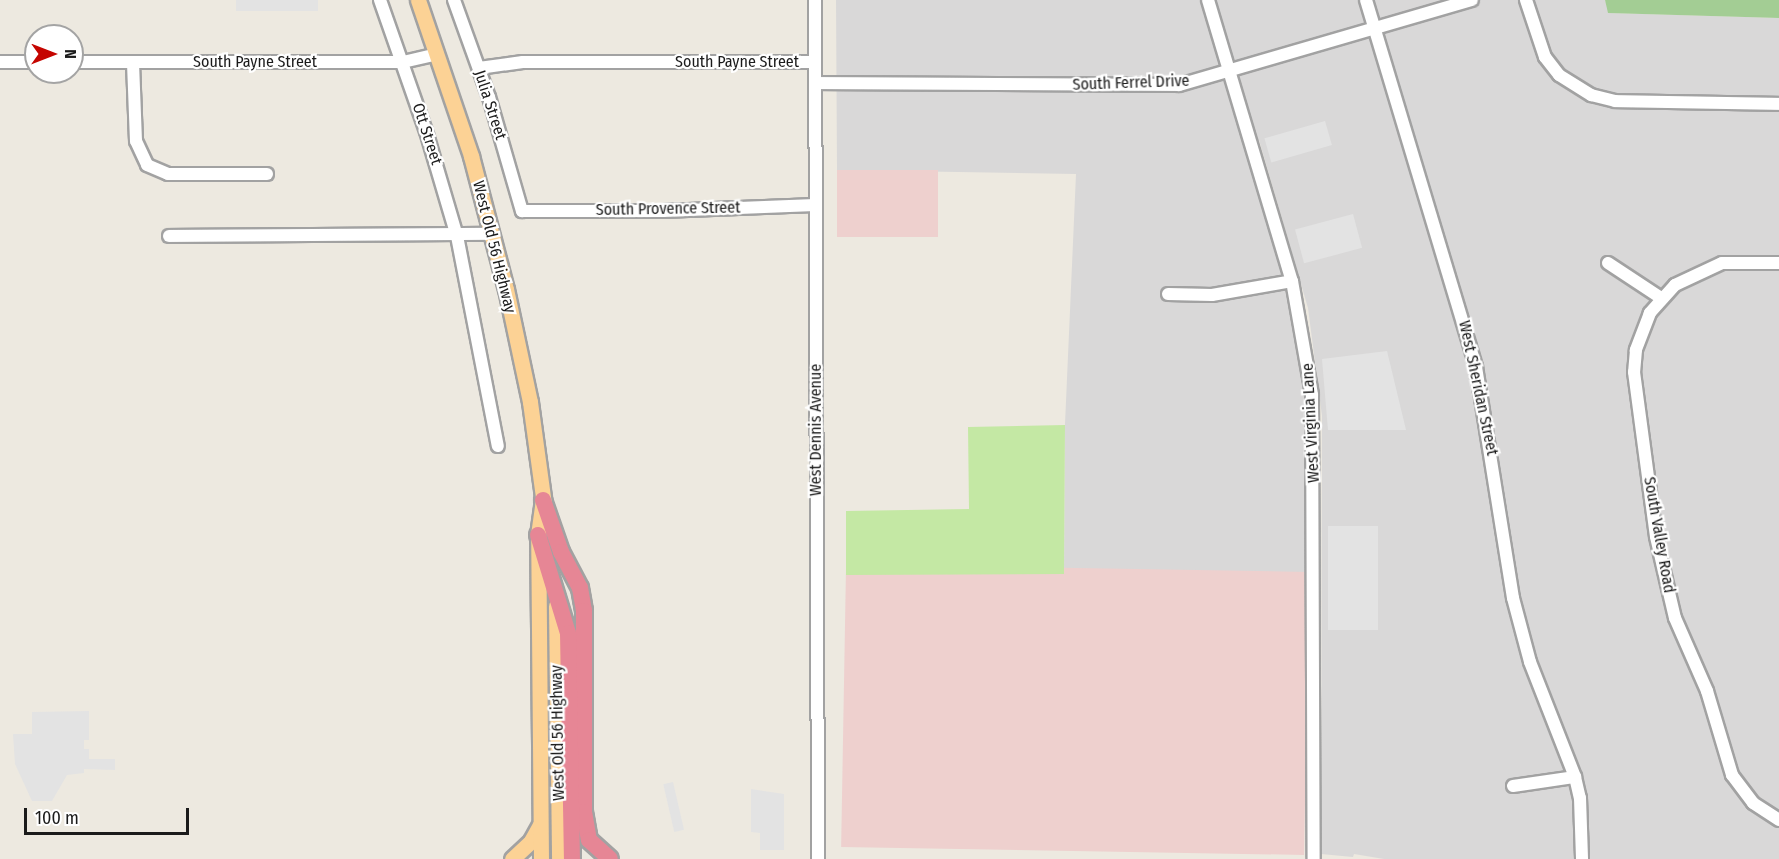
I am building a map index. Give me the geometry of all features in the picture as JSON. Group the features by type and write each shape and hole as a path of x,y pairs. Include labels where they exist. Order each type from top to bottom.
{"highway":[{"path":"543,500 561,552 580,588 584,611 584,812 589,840 610,859"},
{"path":"538,535 552,572 570,656 572,859"}],"main road":[{"name":"West Old 56 Highway","path":"418,0 437,54 492,234 530,402 558,637 559,859"},
{"name":"West Old 56 Highway","path":"541,859 538,535 543,500"},
{"path":"512,859 531,841 541,822"}],"street":[{"name":"Ott Street","path":"380,0 403,62 457,236 498,446"},
{"name":"Julia Street","path":"454,0 479,68 522,211"},
{"name":"West Dennis Avenue","path":"815,0 818,859"},
{"name":"West Virginia Lane","path":"1208,0 1292,281 1304,336 1314,423 1314,859"},
{"name":"West Sheridan Street","path":"1366,0 1476,367 1521,630 1575,777 1580,798 1582,859"},
{"name":"South Ferrel Drive","path":"815,83 1179,85 1472,0"},
{"path":"1526,0 1545,57 1575,87 1615,101 1779,104"},
{"name":"South Payne Street","path":"84,62 403,62 437,54"},
{"path":"0,62 24,62"},
{"name":"South Payne Street","path":"479,68 523,62 815,62"},
{"path":"133,63 135,129 140,153 155,170 168,174 267,174"},
{"name":"South Provence Street","path":"522,211 663,211 815,205"},
{"path":"169,236 492,234"},
{"name":"South Valley Road","path":"1779,262 1722,263 1689,276 1661,298 1641,333 1634,372 1662,568 1675,618 1713,707 1732,775 1753,803 1779,820"},
{"path":"1608,263 1661,298"},
{"path":"1168,294 1219,295 1292,281"},
{"path":"1513,786 1575,777"}],"shaded area":[{"path":"236,0 318,0 318,11 236,11"},
{"path":"836,0 1605,0 1609,13 1779,18 1779,859 1384,859 1354,854 1353,857 1321,854 1322,416 1308,308 1259,140 1246,143 1294,307 1303,370 1308,418 1309,572 1064,574 1065,424 1076,174 837,170"},
{"path":"1325,121 1332,145 1271,162 1264,138"},
{"path":"837,170 938,170 938,237 837,237"},
{"path":"1353,214 1362,248 1304,263 1295,230"},
{"path":"1387,351 1406,430 1328,430 1322,359"},
{"path":"1328,526 1378,526 1378,630 1328,630"},
{"path":"846,564 1309,572 1304,855 841,847"},
{"path":"89,711 89,740 84,740 84,749 89,749 89,759 115,759 115,770 84,769 84,773 67,775 52,801 32,801 15,764 13,734 32,734 32,712"},
{"path":"673,782 684,830 674,832 663,784"},
{"path":"751,789 784,794 784,850 760,850 760,833 751,832"}],"green space":[{"path":"1605,0 1779,0 1779,18 1608,13"},
{"path":"1065,425 1064,574 846,575 846,511 969,509 968,427"}]}
